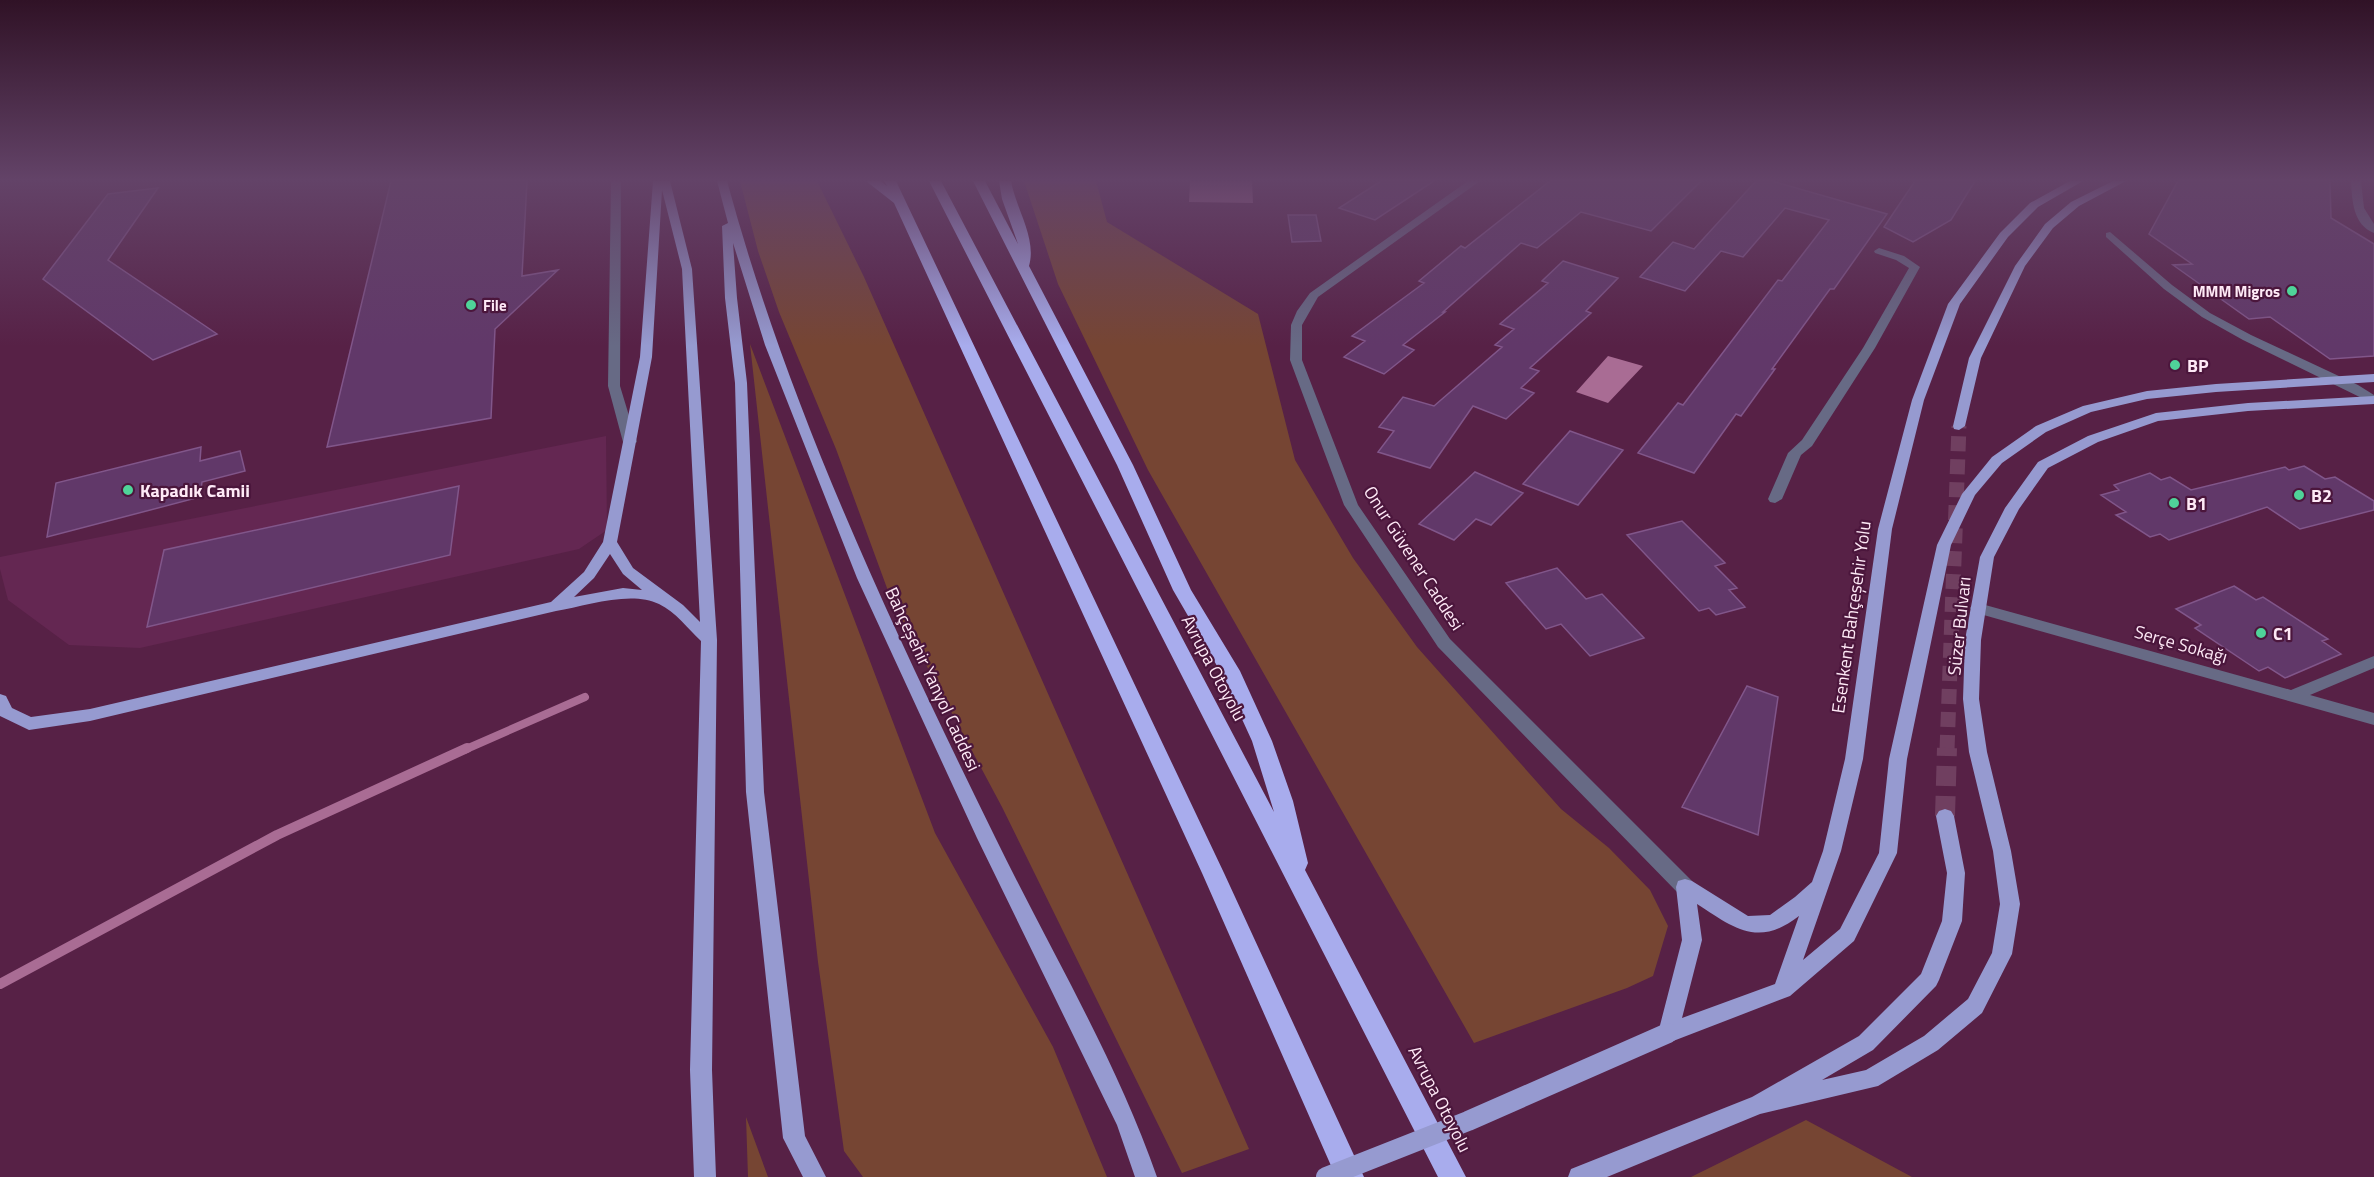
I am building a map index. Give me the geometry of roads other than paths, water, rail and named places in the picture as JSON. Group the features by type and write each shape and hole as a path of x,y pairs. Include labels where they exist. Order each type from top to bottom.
{"highway":[{"path":"915,236 1213,873 1350,1177"},
{"name":"Avrupa Otoyolu","path":"962,236 1452,1177"},
{"path":"1007,236 1125,465 1182,590 1230,671 1262,741 1282,801 1304,890"},
{"path":"1022,236 1024,269"}],"main road":[{"path":"556,606 589,574 610,542 646,357 654,236"},
{"path":"679,236 687,269 709,640 701,1070 705,1177"},
{"path":"727,236 731,298 741,383 755,792 794,1138 815,1177"},
{"name":"Bahçeşehir Yanyol Caddesi","path":"737,236 771,345 864,578 992,849 1127,1122 1146,1177"},
{"name":"Esenkent Bahçeşehir Yolu","path":"1783,990 1832,851 1854,759 1885,528 1918,400 1954,304 2004,236"},
{"path":"1959,426 1975,358 2020,266 2042,236"},
{"name":"Süzer Bulvarı","path":"1783,990 1847,935 1888,853 1898,759 1944,545 1969,494 1997,460 2041,429 2087,409 2103,405 2159,394 2374,378"},
{"name":"Süzer Bulvarı","path":"1760,1104 1870,1079 1931,1043 1975,1006 2002,954 2010,904 2002,851 1978,752 1971,699 1973,640 1987,557 2012,508 2043,465 2093,440 2156,417 2247,407 2374,400"},
{"path":"610,542 628,571 678,609 709,640"},
{"path":"0,700 6,712 29,724 90,715 556,606 623,593 661,598"},
{"path":"1579,1177 1760,1104 1866,1043 1929,980 1952,921 1956,873 1945,816"},
{"path":"1685,887 1745,924 1755,926 1769,926 1779,921 1818,888"},
{"path":"1668,1033 1692,939 1685,887"},
{"path":"1326,1177 1468,1122 1668,1033 1783,990"}],"street":[{"path":"615,236 614,386 630,442"},
{"name":"Onur Güvener Caddesi","path":"1397,236 1314,295 1299,314 1293,337 1296,360 1351,505 1444,643 1685,887"},
{"path":"2111,236 2168,288 2207,316 2285,356 2343,380 2374,400"},
{"path":"1775,499 1795,453 1807,443 1869,348 1915,267 1900,258 1879,251"},
{"name":"Serçe Sokağı","path":"1978,608 2374,719"},
{"path":"2292,696 2374,662"}],"waterway":[{"path":"464,750 585,697"},
{"path":"0,984 277,835 467,748"}],"tunnel":[{"path":"1947,750 1959,426"},
{"path":"1945,816 1947,748"}],"place":[{"name":"MMM Migros","path":"2292,291"},
{"name":"File","path":"471,305"},
{"name":"BP","path":"2175,365"},
{"name":"Kapadık Camii","path":"128,490"},
{"name":"B2","path":"2299,495"},
{"name":"B1","path":"2174,503"},
{"name":"C1","path":"2261,633"}]}
